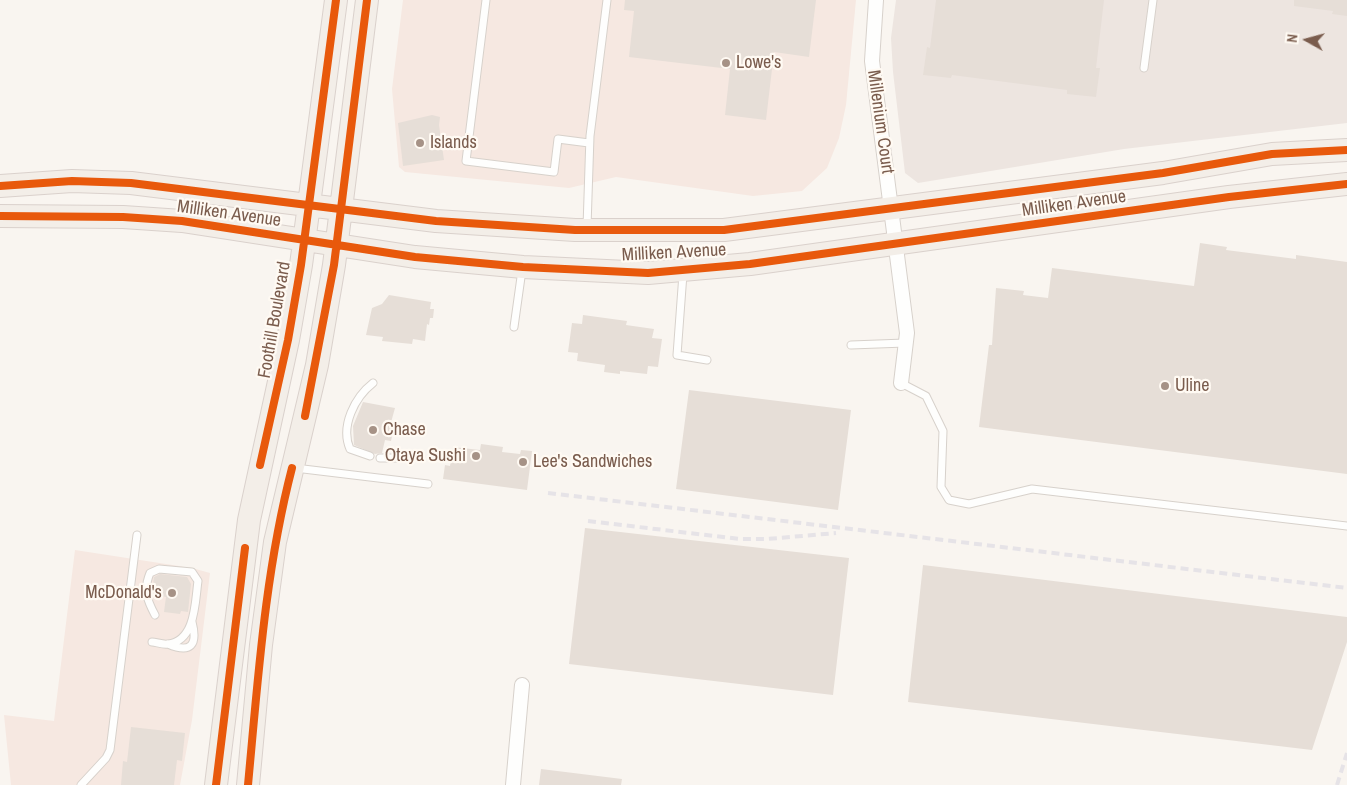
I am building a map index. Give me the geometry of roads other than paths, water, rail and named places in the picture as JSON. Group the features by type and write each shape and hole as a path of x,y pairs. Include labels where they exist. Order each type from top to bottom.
{"main road":[{"name":"Foothill Boulevard","path":"216,785 249,520 288,340 304,239 336,0"},
{"path":"248,785 261,645 273,557 317,365 337,246 367,0"},
{"name":"Milliken Avenue","path":"0,186 72,181 131,183 436,221 587,230 724,230 1163,173 1272,154 1347,150"},
{"name":"Milliken Avenue","path":"0,216 133,218 182,222 415,257 523,267 648,273 750,264 1229,197 1347,184"}],"street":[{"name":"Millenium Court","path":"876,0 872,62 907,333 901,383"},
{"path":"513,785 522,685"}],"lane":[{"path":"486,0 466,161 554,172 558,140 589,143"},
{"path":"587,230 589,143 607,0"},
{"path":"1144,68 1153,0"},
{"path":"514,327 523,267"},
{"path":"684,270 677,355 707,360"},
{"path":"851,344 906,343"},
{"path":"370,456 350,449 346,441 356,400 373,383"},
{"path":"901,383 926,396 943,431 941,487 949,500 969,504 1032,489 1347,526"},
{"path":"380,458 398,458"},
{"path":"292,468 428,484"},
{"path":"81,785 106,758 110,750 137,535"},
{"path":"155,615 145,593 145,584 150,573 159,569 192,572 198,581 191,626 181,637 168,644"},
{"path":"152,642 188,648 194,643 196,635 192,620"}],"railway":[{"path":"548,493 1347,588"},
{"path":"588,521 740,539 767,539 836,533"},
{"path":"1337,785 1347,753"}],"place":[{"name":"Lowe's","path":"726,63"},
{"name":"Islands","path":"420,143"},
{"name":"Uline","path":"1165,386"},
{"name":"Chase","path":"373,430"},
{"name":"Otaya Sushi","path":"476,456"},
{"name":"Lee's Sandwiches","path":"523,462"},
{"name":"McDonald's","path":"172,593"}]}
